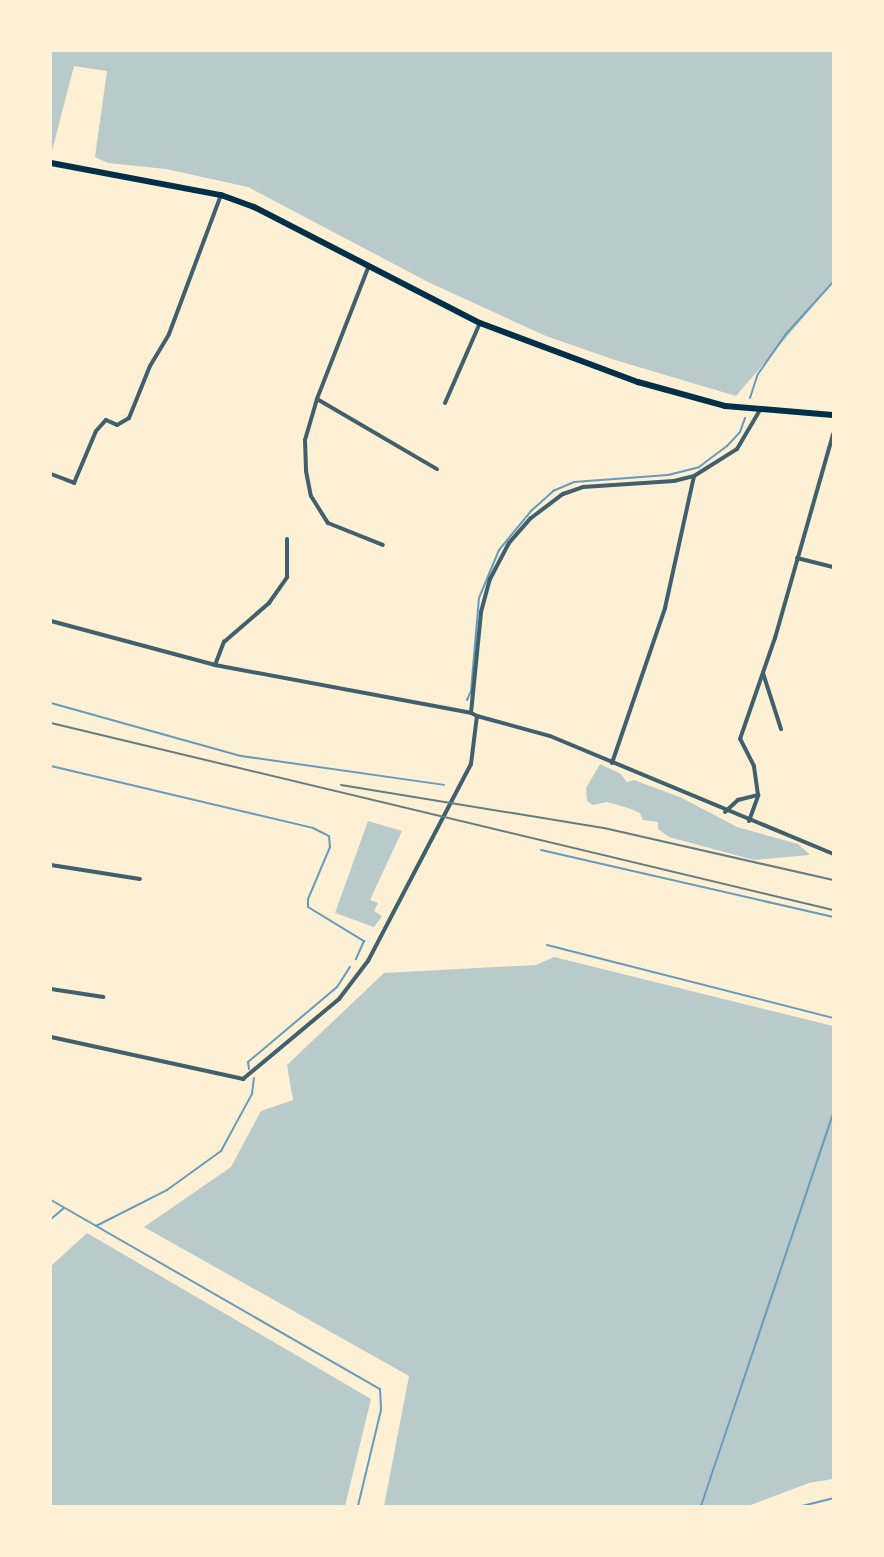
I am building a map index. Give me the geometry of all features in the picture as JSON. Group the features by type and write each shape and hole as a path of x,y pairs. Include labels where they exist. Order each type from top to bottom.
{"main road":[{"path":"51,163 221,195 254,207 368,268 480,323 551,352 680,395 725,406 833,415"}],"street":[{"path":"51,474 74,483 96,431 106,420 117,425 131,415 150,366 169,334 221,195"},
{"path":"368,268 317,399 305,440 311,496 323,517 334,528 383,545"},
{"path":"445,403 480,323"},
{"path":"317,399 437,469"},
{"path":"471,713 484,595 497,562 531,518 563,494 583,487 674,481 694,476 737,449 761,409"},
{"path":"749,821 758,795 754,766 740,739 763,672 833,434"},
{"path":"612,763 665,608 694,476"},
{"path":"215,665 224,642 269,603 287,577 287,539"},
{"path":"797,558 833,567"},
{"path":"51,621 215,665 471,713 550,736 725,812 833,854"},
{"path":"763,672 781,729"},
{"path":"51,1037 243,1079 339,999 368,962 471,764 477,716"},
{"path":"725,812 738,800 758,795"},
{"path":"51,865 140,879"},
{"path":"51,989 103,997"}],"shaded area":[{"path":"51,51 833,51 833,283 736,396 615,360 546,336 430,283 248,187 166,169 108,163 95,157 107,71 74,66 51,155"},
{"path":"600,764 621,774 627,782 634,780 682,798 737,827 798,844 810,855 754,860 669,837 658,829 658,822 643,820 640,813 628,808 607,802 593,805 587,801 586,788"},
{"path":"368,821 402,831 370,900 378,903 374,911 382,916 374,927 335,913"},
{"path":"554,957 833,1026 833,1479 809,1483 748,1506 384,1506 409,1376 144,1227 231,1167 261,1111 293,1100 287,1065 384,973 536,965"},
{"path":"87,1233 371,1399 345,1506 51,1506 51,1266"}],"waterway":[{"path":"750,398 758,374 786,334 833,282"},
{"path":"467,700 471,691 479,598 499,550 531,511 553,491 574,482 668,475 699,467 727,446 740,432 745,418"},
{"path":"51,703 241,756 444,785"},
{"path":"51,766 313,828 329,836 330,847 308,899 308,907 364,941 356,959"},
{"path":"541,850 833,917"},
{"path":"547,945 833,1018"},
{"path":"249,1069 248,1062 337,987 350,967"},
{"path":"96,1226 167,1190 221,1151 252,1094 254,1078"},
{"path":"701,1506 833,1114"},
{"path":"51,1200 380,1389 381,1410 358,1506"},
{"path":"51,1219 64,1208"},
{"path":"802,1506 833,1498"}],"railway":[{"path":"51,723 833,910"},
{"path":"341,785 604,828 833,880"}]}
